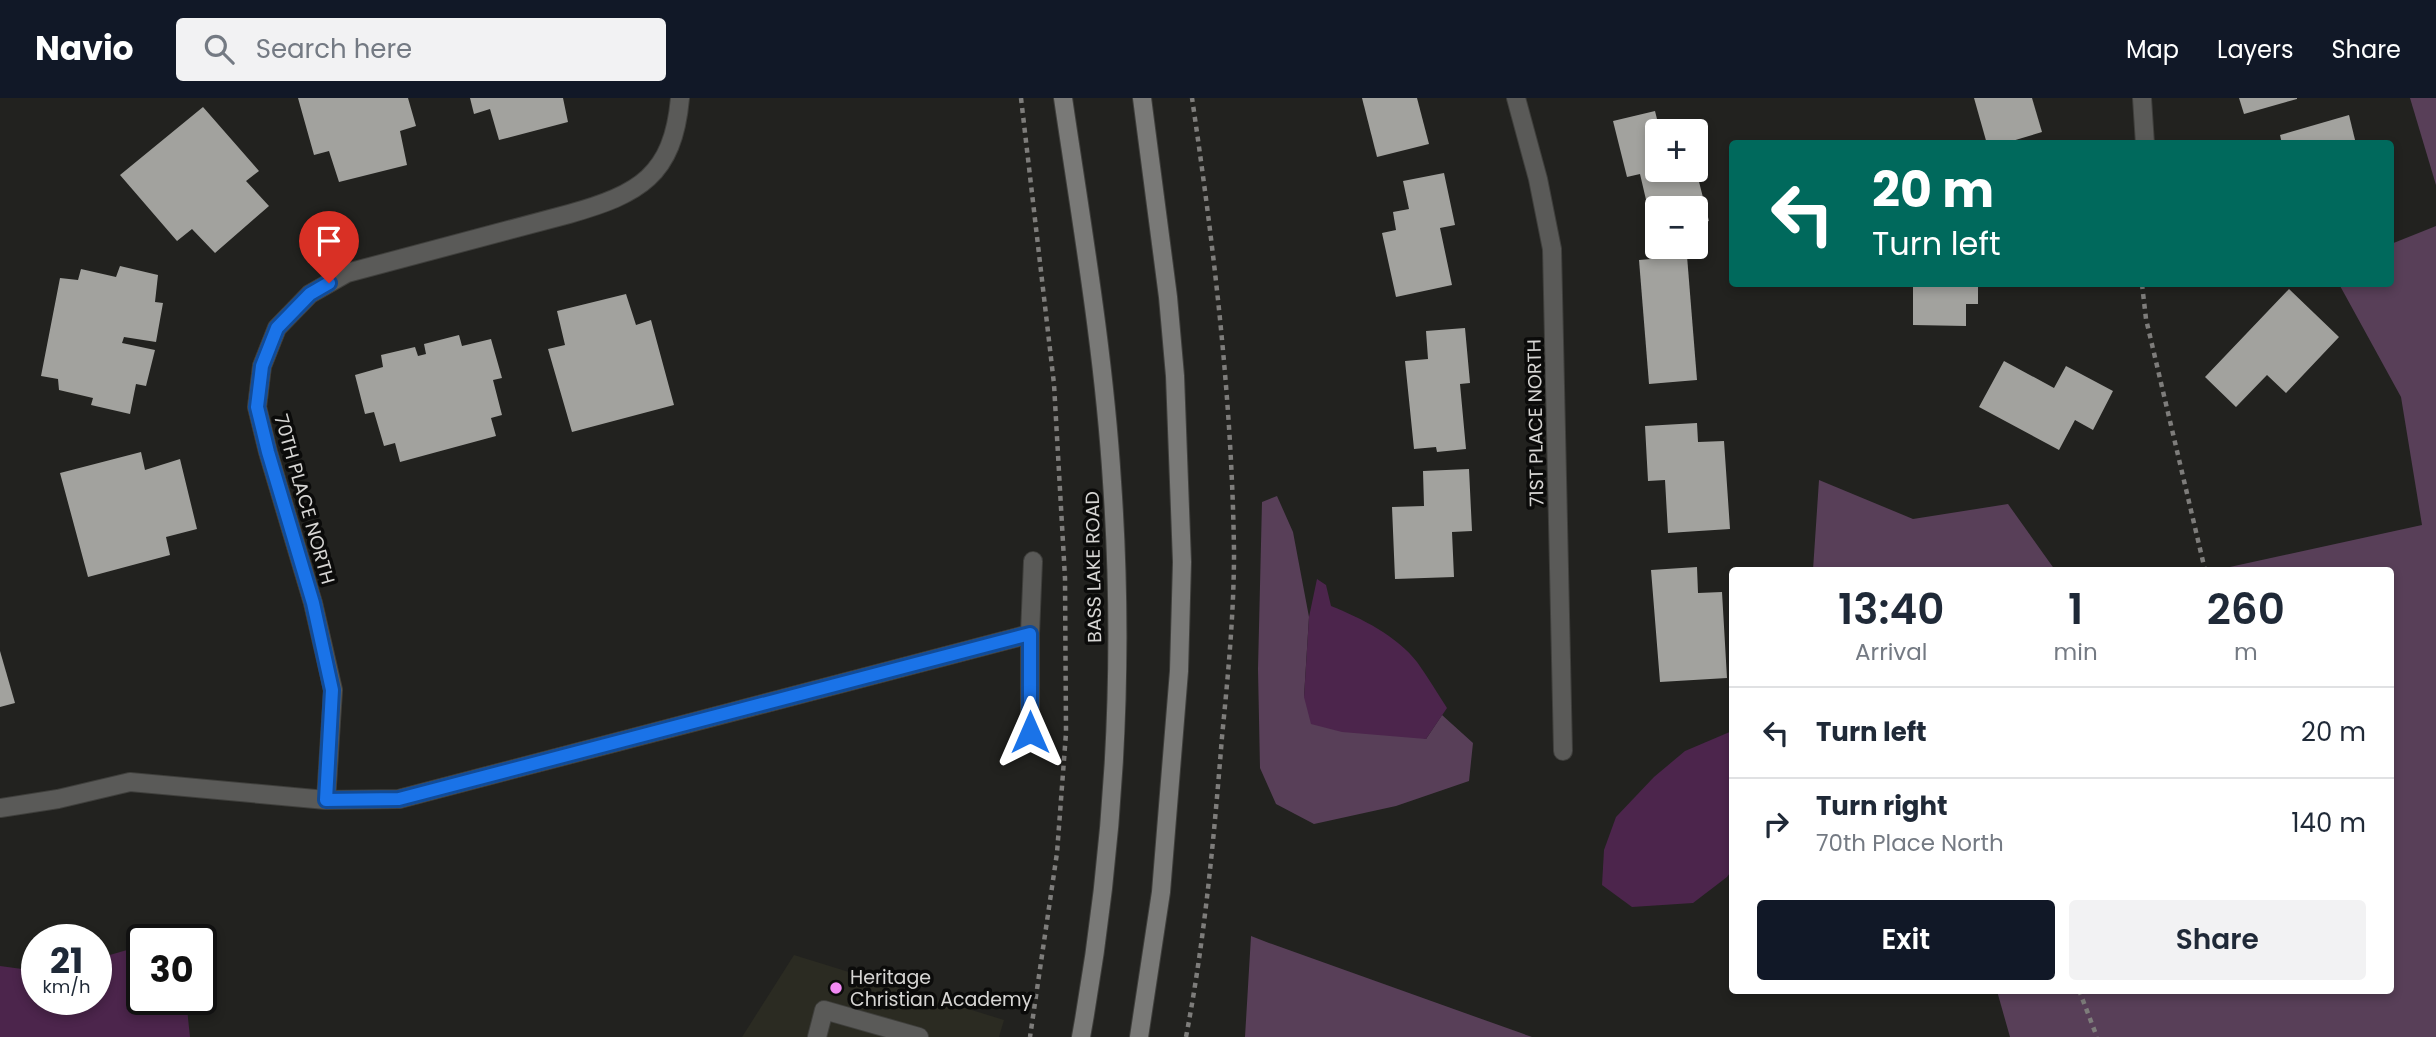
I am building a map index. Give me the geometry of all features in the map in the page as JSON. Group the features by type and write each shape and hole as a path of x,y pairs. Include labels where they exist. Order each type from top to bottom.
{"main road":[{"name":"BASS LAKE ROAD","path":"1063,98 1100,348 1112,482 1117,615 1115,714 1104,888 1081,1037"},
{"path":"1139,1037 1161,892 1179,671 1182,562 1175,376 1168,298 1142,98"}],"street":[{"name":"70TH PLACE NORTH","path":"326,800 332,690 313,603 257,407 262,366 277,328 310,294 347,273 581,211 636,189 663,163 677,129 680,98"},
{"name":"71ST PLACE NORTH","path":"1516,98 1538,179 1552,249 1563,751"},
{"path":"2142,98 2145,140"},
{"path":"1030,732 1033,561"},
{"path":"0,808 58,799 130,782 326,800 399,799 1030,634"},
{"path":"817,1037 824,1010 919,1037"}],"path":[{"path":"1021,98 1054,384 1065,578 1066,733 1057,853 1030,1037"},
{"path":"1186,1037 1217,804 1232,624 1234,552 1222,333 1192,98"},
{"path":"2142,287 2146,318 2204,567"},
{"path":"2081,994 2097,1037"}],"shaded area":[{"path":"2410,98 2436,98 2436,185"},
{"path":"2436,226 2436,1037 2010,1037 1998,994 2394,994 2394,567 2230,567 2422,525 2401,397 2341,287 2394,287 2394,243"},
{"path":"1819,480 1913,519 2008,504 2053,567 1813,567"},
{"path":"1277,496 1293,532 1309,617 1304,697 1426,739 1442,715 1473,743 1469,781 1396,806 1314,824 1276,804 1260,768 1258,669 1262,502"},
{"path":"1317,579 1326,585 1331,606 1389,636 1409,653 1421,668 1447,708 1426,739 1342,732 1311,724 1304,697 1309,617"},
{"path":"1729,732 1729,874 1693,903 1632,907 1602,885 1604,850 1616,817 1654,777 1685,751"},
{"path":"1251,936 1269,943 1532,1037 1245,1037"},
{"path":"126,950 126,1015 188,1015 190,1037 0,1037 0,966 21,969 21,1015 112,1015 112,954"},
{"name":"Heritage Christian Academy","path":"794,955 1004,1020 999,1037 742,1037"}],"building":[{"path":"298,98 408,98 416,126 400,131 407,165 339,182 329,151 314,155"},
{"path":"470,98 563,98 568,122 499,140 490,109 474,114"},
{"path":"1362,98 1417,98 1429,144 1377,157"},
{"path":"1974,98 2032,98 2042,132 2015,140 1986,140"},
{"path":"2239,98 2297,98 2297,99 2244,114"},
{"path":"203,107 259,171 246,181 269,206 215,253 192,229 177,241 120,175"},
{"path":"1655,111 1657,119 1645,119 1645,182 1699,182 1703,196 1645,196 1640,174 1627,177 1613,121"},
{"path":"2349,115 2355,140 2281,140 2280,135"},
{"path":"1444,173 1455,225 1440,228 1452,285 1396,297 1382,233 1396,230 1393,212 1409,209 1403,181"},
{"path":"1687,259 1697,380 1649,384 1639,260"},
{"path":"120,266 158,275 155,302 163,303 156,342 124,337 122,343 155,350 146,386 136,384 130,414 91,405 93,398 59,390 58,379 41,376 60,278 78,280 81,269 116,277"},
{"path":"1913,287 1978,287 1978,304 1966,304 1966,326 1913,325"},
{"path":"2289,289 2339,337 2286,393 2267,375 2236,407 2205,377"},
{"path":"626,294 636,325 651,320 674,405 572,432 548,349 565,345 557,311"},
{"path":"1465,328 1470,383 1460,384 1466,449 1437,452 1436,447 1414,449 1405,361 1428,359 1426,331"},
{"path":"459,335 462,346 491,339 502,378 493,380 502,415 491,418 496,436 400,462 395,443 384,446 374,412 365,414 355,375 383,367 381,355 415,347 418,356 426,354 424,344"},
{"path":"2004,361 2054,388 2066,366 2113,391 2093,430 2075,420 2059,450 1979,407"},
{"path":"1697,423 1698,442 1724,441 1730,529 1668,533 1665,480 1648,481 1645,426"},
{"path":"141,452 145,470 180,459 197,529 166,537 170,555 88,577 60,473"},
{"path":"1469,469 1472,531 1452,532 1454,577 1395,579 1392,507 1424,506 1423,471"},
{"path":"1697,567 1698,593 1722,592 1727,678 1660,682 1651,570"},
{"path":"0,651 15,703 0,707"}],"place":[{"name":"Heritage Christian Academy","path":"836,988"}],"route":[{"path":"329,283 310,294 277,328 262,366 257,407 313,603 332,690 326,800 399,799 1030,634 1030,732"}]}
